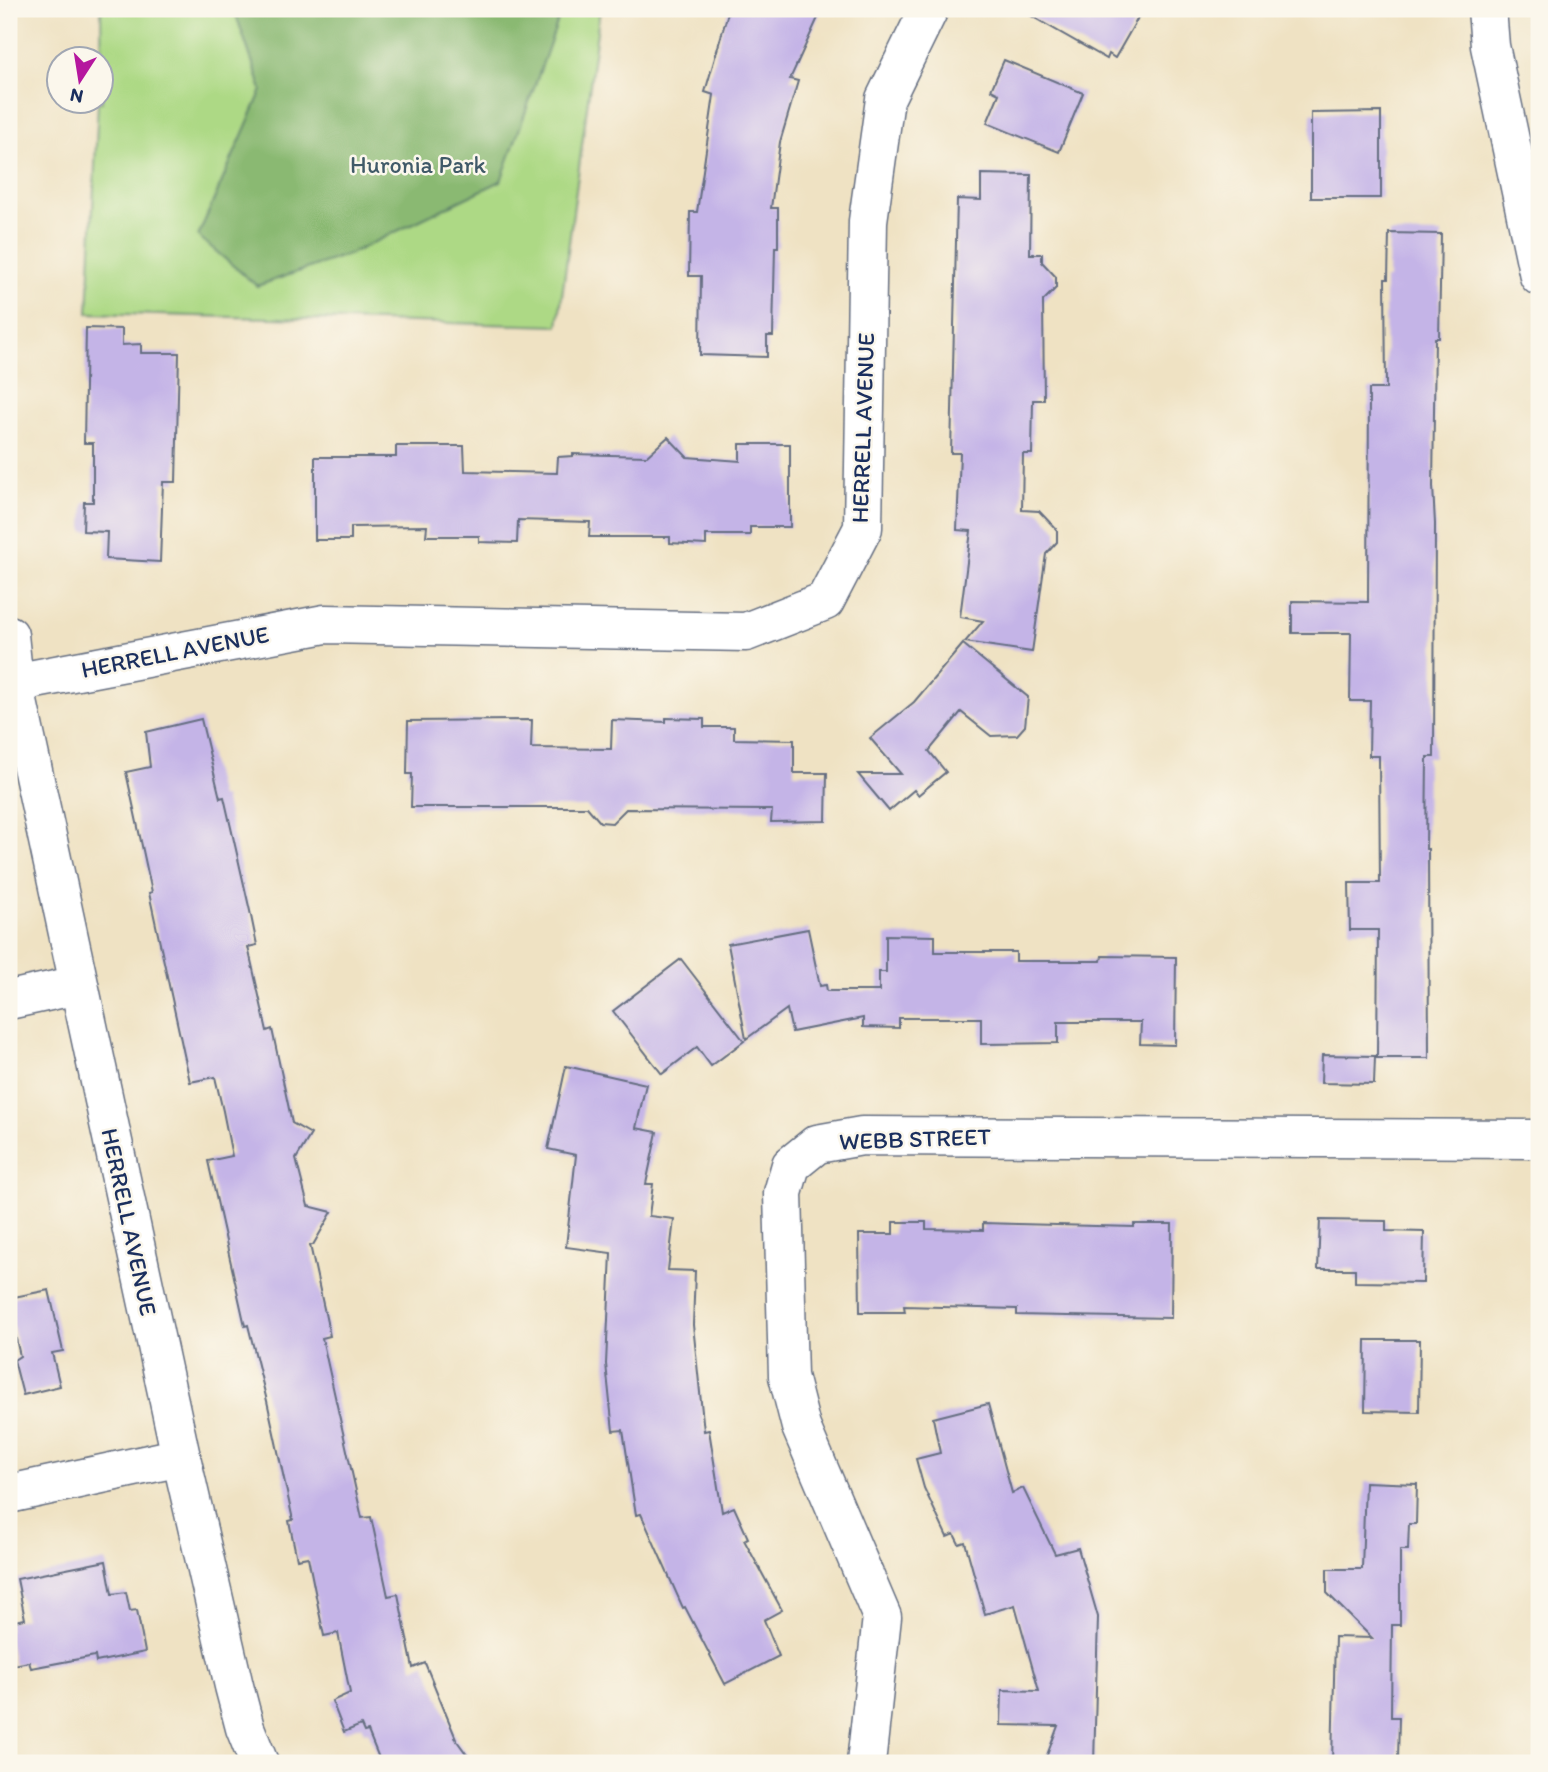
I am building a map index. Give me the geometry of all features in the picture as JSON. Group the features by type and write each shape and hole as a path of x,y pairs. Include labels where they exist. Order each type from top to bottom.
{"street":[{"name":"HERRELL AVENUE","path":"259,1763 245,1728 234,1686 181,1457 15,683 325,624 746,632 825,601 863,528 868,221 885,99 929,9"},
{"path":"1487,9 1490,46 1539,276"},
{"path":"9,635 15,683"},
{"path":"9,1000 78,985"},
{"name":"WEBB STREET","path":"866,1763 882,1617 801,1427 788,1376 783,1193 791,1165 817,1144 862,1136 1539,1139"},
{"path":"9,1494 181,1457"}],"green space":[{"name":"Huronia Park","path":"101,9 600,9 558,326 88,313 97,116 116,116 116,46 101,46"},
{"path":"234,9 562,9 501,181 352,253 257,286 198,236 262,90"}],"building":[{"path":"729,9 822,9 790,79 798,81 780,142 771,208 778,208 778,247 775,247 773,336 767,336 767,357 700,355 701,276 689,276 690,212 697,212 714,95 705,92"},
{"path":"1019,9 1143,9 1115,58 1109,54 1107,59"},
{"path":"1004,60 1083,93 1059,152 987,123 999,94 991,90"},
{"path":"1381,112 1381,198 1311,198 1311,113"},
{"path":"981,174 1031,175 1030,254 1042,254 1042,262 1056,277 1056,288 1043,301 1044,400 1033,400 1032,454 1023,454 1022,510 1039,511 1057,530 1057,542 1046,554 1032,652 965,642 983,621 960,617 971,531 957,530 960,453 951,453 957,199 981,200"},
{"path":"1389,233 1441,234 1439,338 1435,338 1433,486 1434,757 1427,757 1429,1058 1377,1058 1378,930 1350,930 1349,883 1380,883 1379,756 1369,756 1370,701 1350,701 1351,633 1292,633 1292,601 1368,602 1369,389 1386,389 1385,279 1388,279"},
{"path":"86,328 122,329 122,345 141,344 141,353 179,353 176,482 163,482 160,562 106,559 107,532 83,531 84,502 93,502 93,443 84,443"},
{"path":"668,437 687,457 740,461 740,444 790,444 790,527 750,527 750,535 706,535 706,545 670,543 670,537 589,537 590,522 518,520 517,543 479,542 479,536 426,536 427,526 351,527 351,540 315,540 315,457 396,457 396,446 464,446 465,471 557,473 558,457 573,454 647,456"},
{"path":"963,644 1028,697 1025,726 1017,735 991,736 961,712 929,751 946,772 918,795 914,790 889,811 858,774 901,774 870,738 914,702"},
{"path":"666,718 704,719 704,727 734,727 734,739 794,740 794,773 827,773 826,821 771,822 772,810 626,809 612,823 600,822 587,807 411,807 412,774 407,774 408,721 532,720 531,748 611,749 612,720 666,722"},
{"path":"201,719 220,798 224,797 250,911 257,945 248,947 267,1031 272,1029 292,1123 311,1134 296,1159 308,1206 332,1212 313,1245 310,1245 330,1336 322,1338 362,1518 371,1517 388,1596 398,1594 413,1668 425,1663 457,1741 473,1763 381,1763 368,1731 364,1732 361,1725 344,1732 332,1701 350,1693 338,1633 324,1636 308,1557 297,1559 289,1521 293,1520 267,1401 248,1325 245,1326 208,1161 232,1156 223,1111 215,1077 190,1082 126,772 150,767 146,732"},
{"path":"808,929 820,986 826,985 827,991 879,991 879,972 886,972 886,935 935,936 935,952 1016,952 1016,961 1101,961 1102,956 1176,957 1175,1045 1140,1044 1141,1022 1058,1022 1058,1043 981,1044 981,1018 899,1018 899,1028 863,1027 863,1018 792,1032 787,1009 746,1039 728,944"},
{"path":"681,959 744,1041 711,1066 697,1047 662,1074 613,1011"},
{"path":"1322,1055 1375,1056 1374,1084 1321,1083"},
{"path":"566,1066 646,1084 636,1128 657,1132 646,1184 653,1184 649,1216 674,1219 668,1270 695,1271 693,1325 704,1431 709,1430 722,1512 734,1507 748,1538 744,1540 782,1610 764,1620 779,1656 725,1684 685,1607 683,1608 641,1514 636,1515 623,1430 613,1431 606,1364 611,1253 566,1247 576,1155 548,1149"},
{"path":"1320,1220 1386,1221 1386,1231 1424,1232 1423,1283 1355,1282 1355,1269 1318,1269"},
{"path":"893,1222 926,1222 926,1229 983,1230 983,1223 1134,1227 1134,1224 1172,1224 1171,1318 1017,1315 1017,1309 904,1306 905,1312 860,1312 859,1234 893,1234"},
{"path":"49,1290 63,1351 52,1353 60,1386 23,1395 14,1360 20,1356 9,1298"},
{"path":"1366,1340 1420,1340 1419,1412 1365,1411"},
{"path":"988,1404 1012,1493 1023,1488 1055,1554 1078,1548 1098,1617 1094,1763 1044,1763 1058,1726 1001,1725 1002,1690 1039,1691 1015,1605 985,1614 965,1542 959,1544 954,1534 947,1537 924,1488 916,1459 940,1453 933,1418"},
{"path":"1365,1482 1417,1484 1416,1524 1409,1524 1408,1550 1400,1550 1400,1625 1392,1625 1391,1717 1399,1717 1398,1761 1332,1763 1335,1637 1372,1638 1327,1593 1327,1569 1362,1569"},
{"path":"106,1561 112,1594 126,1592 130,1611 137,1610 145,1652 96,1662 95,1656 31,1668 29,1662 14,1665 9,1622 25,1619 17,1579"}]}
